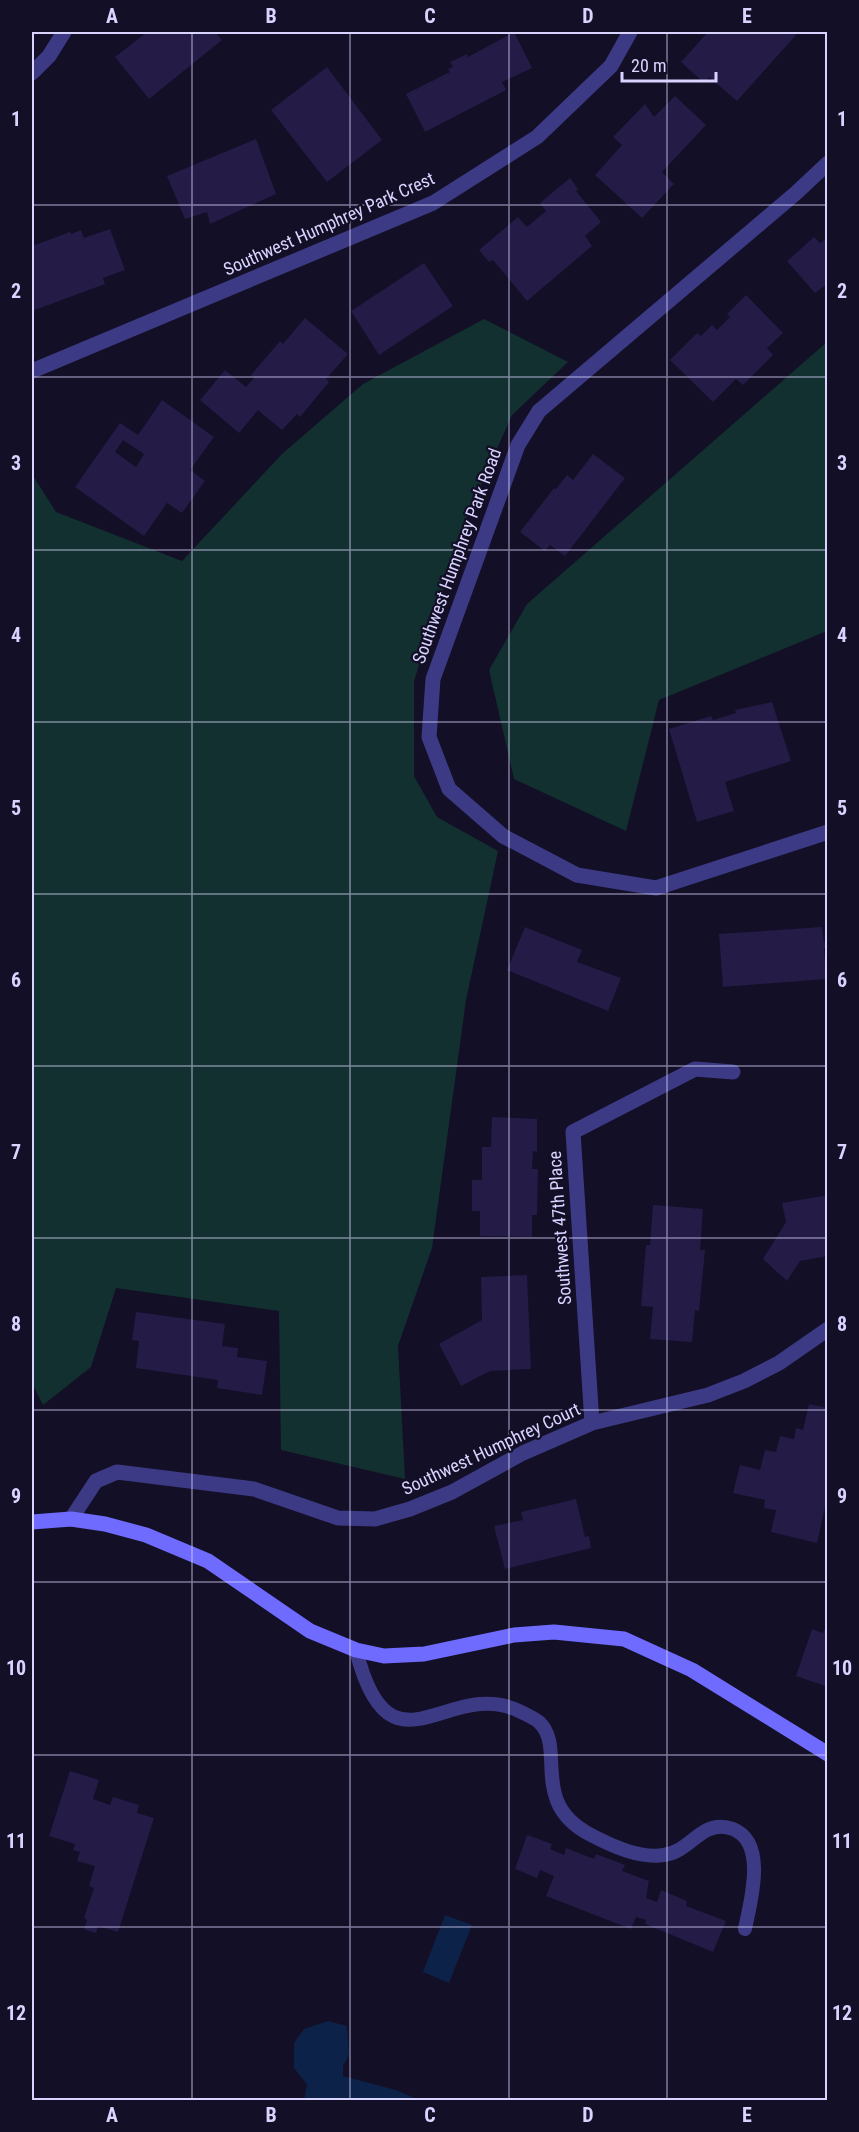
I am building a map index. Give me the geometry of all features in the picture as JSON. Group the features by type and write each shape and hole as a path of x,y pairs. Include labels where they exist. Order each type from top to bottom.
{"main road":[{"path":"32,1522 71,1520 105,1524 146,1535 208,1561 310,1631 356,1650 384,1656 424,1654 514,1635 554,1632 624,1639 692,1670 828,1754"}],"street":[{"path":"32,73 49,56 64,32"},
{"name":"Southwest Humphrey Park Crest","path":"32,371 433,203 537,136 611,66 630,32"},
{"name":"Southwest Humphrey Park Road","path":"828,163 796,193 539,411 518,445 433,679 429,737 449,789 503,836 577,875 656,888 828,832"},
{"name":"Southwest 47th Place","path":"592,1423 573,1132 695,1069 733,1072"},
{"name":"Southwest Humphrey Court","path":"71,1520 96,1481 117,1472 254,1489 299,1507 338,1518 375,1519 410,1509 452,1492 523,1453 592,1423 708,1395 744,1381 779,1364 828,1329"}],"lane":[{"path":"356,1650 375,1699 384,1712 390,1716 412,1720 473,1706 496,1704 517,1710 539,1723 549,1742 555,1799 573,1823 588,1834 612,1845 653,1856 684,1848 707,1830 718,1827 740,1832 748,1843 755,1869 745,1929"}],"green space":[{"path":"484,319 568,362 512,415 466,519 414,681 414,776 437,817 498,851 466,1000 432,1248 398,1346 405,1479 281,1450 279,1311 116,1288 91,1367 43,1405 32,1383 32,474 56,512 182,561 282,454 363,384"},
{"path":"827,342 827,631 659,700 626,831 514,779 489,670 527,604"}],"water":[{"path":"445,1915 472,1925 449,1983 423,1972"},
{"path":"328,2021 347,2026 349,2055 343,2066 343,2076 396,2090 419,2100 304,2100 307,2084 294,2068 294,2043 304,2029"}],"building":[{"path":"147,32 215,32 222,40 149,99 115,57"},
{"path":"514,32 532,68 502,82 506,90 425,132 406,94 450,72 448,69 453,67 450,62 467,54 468,57"},
{"path":"708,32 792,32 796,35 737,101 709,77 704,83 681,62"},
{"path":"327,67 382,140 327,182 271,110"},
{"path":"675,96 706,125 662,172 674,184 642,218 595,175 622,145 613,137 645,104 654,117"},
{"path":"256,139 276,194 210,224 207,212 185,219 167,176"},
{"path":"570,178 578,189 576,191 601,222 585,236 592,246 527,301 493,260 489,262 479,250 518,217 527,227 546,211 540,203"},
{"path":"110,229 125,270 103,278 105,284 32,311 32,246 70,232 71,234 81,230 84,238"},
{"path":"814,237 820,243 828,237 828,283 815,293 787,261"},
{"path":"424,263 453,306 379,355 351,311"},
{"path":"746,295 783,333 767,348 773,355 743,385 736,379 713,402 670,360 697,333 701,336 712,325 717,330 730,317 727,314"},
{"path":"305,318 348,354 326,379 329,382 300,417 297,414 282,430 258,410 239,433 200,400 225,370 246,387 254,378 251,375 280,341 283,344"},
{"path":"162,400 214,437 190,470 205,481 182,513 167,503 144,536 75,487 120,423 138,435","holes":["123,440 144,454 136,467 115,452"]},
{"path":"593,454 625,478 565,556 550,545 545,551 520,532 554,488 556,489 567,475 573,480"},
{"path":"772,702 791,761 725,782 734,811 697,822 669,729 711,716 713,720 736,713 735,710"},
{"path":"525,927 582,950 577,962 621,978 608,1011 507,970"},
{"path":"822,927 824,943 828,942 828,948 824,948 826,979 723,987 719,934"},
{"path":"492,1117 537,1119 537,1152 533,1151 532,1169 538,1169 537,1215 532,1215 532,1237 480,1236 480,1211 472,1211 472,1180 482,1180 482,1147 491,1147"},
{"path":"828,1195 828,1256 800,1261 787,1281 763,1259 786,1222 782,1203"},
{"path":"653,1205 703,1209 700,1250 705,1250 699,1311 695,1310 692,1342 650,1339 653,1307 641,1306 646,1245 650,1245"},
{"path":"527,1275 531,1369 490,1371 461,1386 439,1344 482,1320 481,1277"},
{"path":"136,1312 225,1324 222,1346 238,1348 237,1357 267,1361 262,1395 217,1388 218,1380 136,1368 139,1341 132,1340"},
{"path":"809,1404 828,1408 828,1494 817,1543 771,1532 776,1510 764,1508 765,1500 733,1493 740,1465 760,1470 765,1450 776,1452 780,1436 794,1439 796,1428 803,1430"},
{"path":"576,1499 585,1537 589,1536 591,1548 505,1569 494,1526 523,1520 521,1512"},
{"path":"828,1622 828,1687 796,1676 812,1629 823,1633"},
{"path":"70,1771 99,1780 93,1799 110,1805 113,1797 139,1805 137,1813 154,1818 118,1932 98,1926 96,1933 84,1929 87,1920 84,1918 94,1888 89,1886 95,1866 77,1861 80,1852 73,1850 75,1844 49,1836"},
{"path":"527,1835 552,1844 550,1849 564,1855 566,1848 594,1859 596,1854 625,1865 622,1871 649,1881 646,1898 657,1902 661,1890 687,1901 686,1906 726,1921 713,1952 645,1924 646,1920 636,1917 631,1929 546,1896 554,1876 540,1870 537,1878 515,1869"}]}
